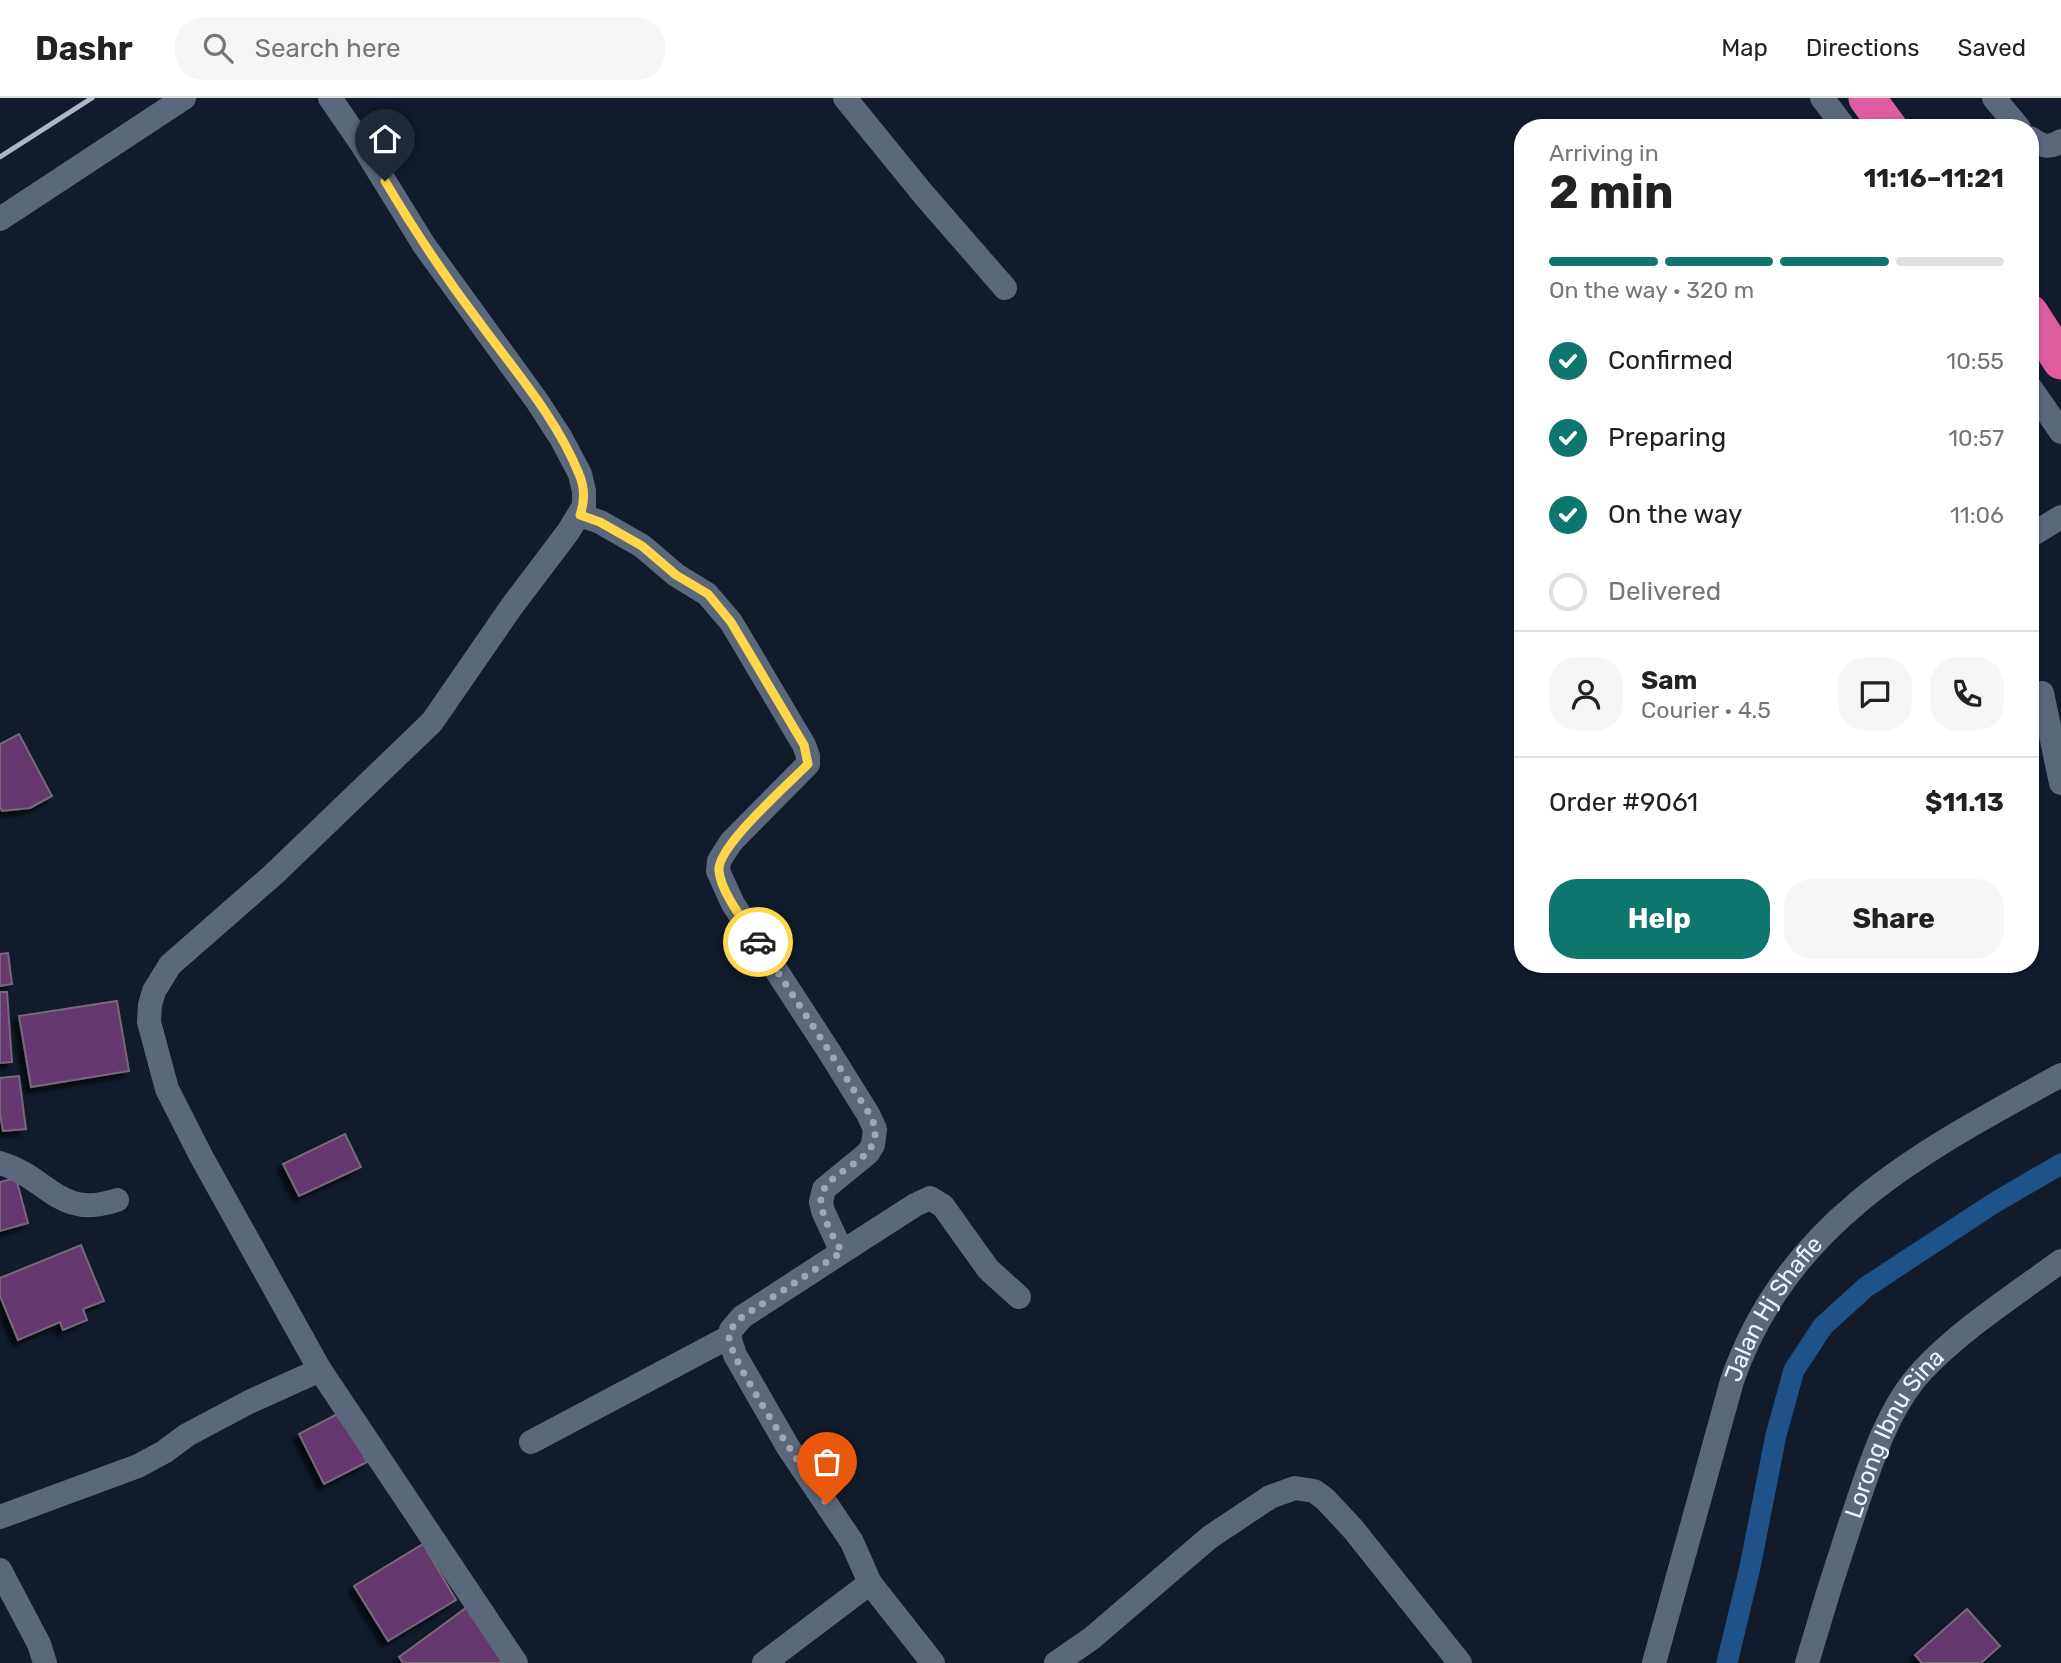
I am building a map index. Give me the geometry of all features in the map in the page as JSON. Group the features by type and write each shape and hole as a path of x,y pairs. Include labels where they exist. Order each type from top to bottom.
{"street":[{"path":"0,219 184,98"},
{"path":"330,98 362,143 424,245 561,438 580,474 584,506 432,722 274,874 170,965 154,992 149,1021 167,1089 201,1156 320,1370 516,1663"},
{"path":"845,98 923,195 1004,288"},
{"path":"1822,98 1872,112"},
{"path":"1994,98 2012,119"},
{"path":"2039,144 2050,146 2061,141"},
{"path":"2039,400 2061,432"},
{"path":"580,515 600,522 642,546 676,575 708,594 731,622 804,745 808,764 731,842 719,861 719,871 722,884 733,904 830,1053 875,1129 873,1145 867,1153 824,1189 821,1202 842,1252"},
{"path":"2039,530 2061,517"},
{"path":"2042,693 2061,783"},
{"name":"Jalan Hj Shafie","path":"1654,1663 1732,1381 1749,1336 1774,1294 1826,1229 1871,1191 1983,1118 2061,1075"},
{"path":"0,1163 11,1166 51,1192 81,1206 93,1207 117,1200"},
{"path":"933,1663 870,1583 852,1542 788,1447 735,1355 729,1337 731,1330 742,1317 930,1198 943,1206 988,1269 1019,1297"},
{"name":"Lorong Ibnu Sina","path":"1807,1663 1828,1590 1867,1476 1897,1406 1909,1387 1933,1360 1992,1311 2061,1261"},
{"path":"531,1442 729,1337"},
{"path":"0,1517 138,1466 187,1435 249,1402 320,1370"},
{"path":"1056,1663 1092,1638 1210,1537 1270,1497 1295,1488 1314,1492 1325,1499 1353,1529 1460,1663"},
{"path":"0,1570 39,1644 45,1663"},
{"path":"764,1663 870,1583"}],"building":[{"path":"19,734 52,796 30,808 2,811 0,744"},
{"path":"8,953 12,984 0,986 0,954"},
{"path":"0,992 7,992 12,1062 0,1063"},
{"path":"117,1001 129,1071 31,1087 19,1016"},
{"path":"19,1076 26,1129 3,1131 0,1078"},
{"path":"345,1134 361,1167 299,1196 283,1164"},
{"path":"16,1178 28,1223 0,1231 0,1182"},
{"path":"81,1245 104,1301 83,1309 87,1320 63,1330 60,1322 18,1340 0,1296 0,1278"},
{"path":"341,1412 367,1462 324,1484 299,1434"},
{"path":"423,1544 456,1600 388,1641 354,1586"},
{"path":"470,1605 509,1663 403,1663 399,1657"},
{"path":"1967,1609 2000,1646 1981,1663 1922,1663 1915,1655"}],"waterway":[{"path":"1727,1663 1750,1567 1776,1435 1794,1370 1823,1326 1866,1287 1994,1203 2061,1164"}],"railway":[{"path":"0,157 92,98"}],"way so far":[{"path":"758,942 830,1053 875,1129 873,1145 867,1153 824,1189 821,1202 842,1252 742,1317 731,1330 729,1337 735,1355 788,1447 827,1504"}],"route":[{"path":"385,181 458,295 537,401 561,438 580,474 584,506 580,515 600,522 642,546 676,575 708,594 731,622 804,745 808,764 731,842 719,861 722,884 758,942"}]}
